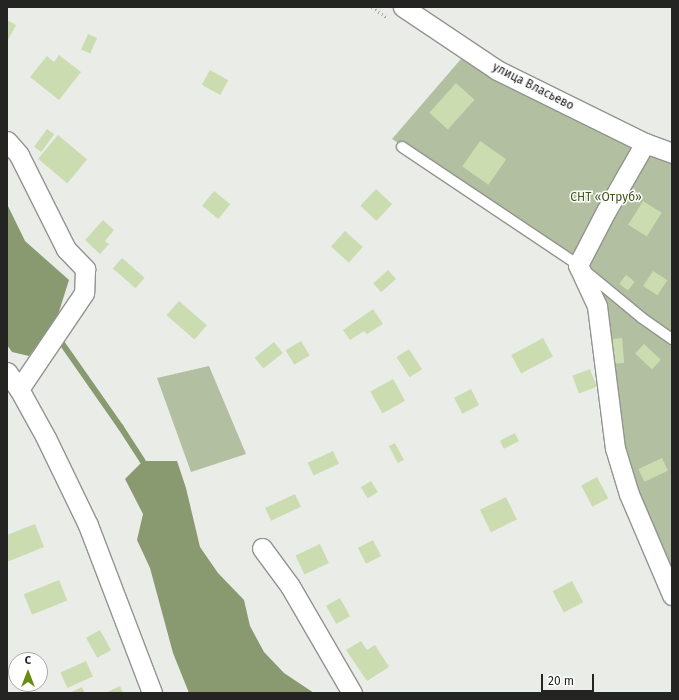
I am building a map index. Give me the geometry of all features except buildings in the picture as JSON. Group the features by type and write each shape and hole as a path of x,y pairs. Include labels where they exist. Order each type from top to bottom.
{"street":[{"name":"улица Власьево","path":"403,7 497,70 645,143 672,153"},
{"path":"7,141 19,155 66,249 85,269 84,293 19,389"},
{"path":"645,143 606,211 578,265 596,306 616,448 629,494 672,595"},
{"path":"7,372 19,389 46,438 88,525 152,693"},
{"path":"262,548 290,586 352,693"}],"lane":[{"path":"402,147 578,265 642,318 672,340"}],"green space":[{"name":"СНТ «Отруб»","path":"461,59 645,143 672,153 672,595 629,494 583,262 392,139"},
{"path":"209,366 246,454 191,472 157,378"}],"shaded area":[{"path":"7,204 25,241 69,280 57,318 29,356 12,352 7,345"},
{"path":"143,461 177,461 186,488 200,547 218,573 244,600 250,626 264,652 284,673 314,693 189,693 173,653 150,568 137,540 143,514 125,479"}],"waterway":[{"path":"58,337 143,461"}]}
